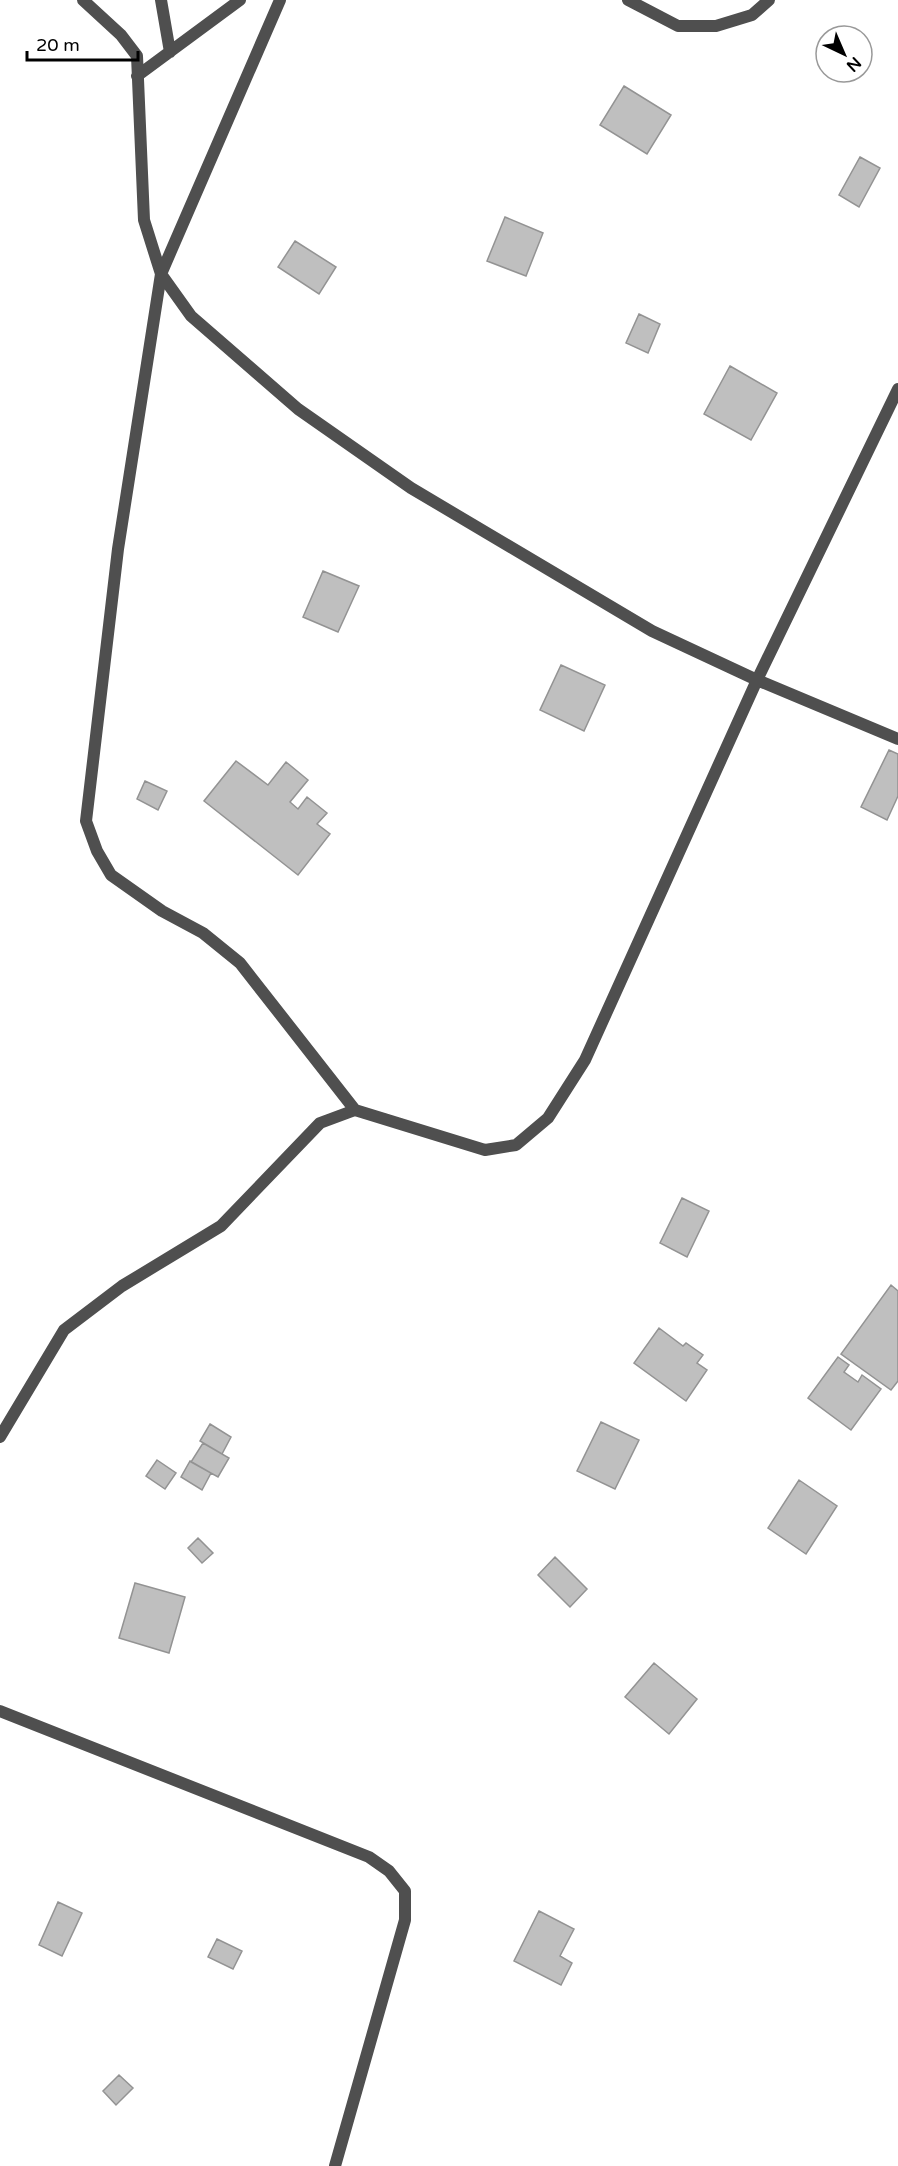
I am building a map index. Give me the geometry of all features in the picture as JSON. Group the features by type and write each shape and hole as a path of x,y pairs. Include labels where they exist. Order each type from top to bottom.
{"street":[{"path":"83,0 121,34 137,56 144,220 161,274 191,316 298,409 411,488 652,631 757,680 898,739"},
{"path":"161,0 170,52"},
{"path":"137,76 240,0"},
{"path":"280,0 161,274 118,549 86,822 97,851 111,875 162,911 203,933 240,963 356,1110 485,1150 516,1145 548,1118 585,1060 757,680 898,389"},
{"path":"628,0 678,26 716,26 752,15 770,0"},
{"path":"0,1437 64,1330 123,1286 221,1226 320,1123 356,1110"},
{"path":"0,1711 369,1857 389,1871 405,1891 405,1920 335,2166"}],"building":[{"path":"624,86 671,115 647,154 600,125"},
{"path":"860,157 880,168 859,207 839,195"},
{"path":"505,217 543,233 526,276 487,261"},
{"path":"295,241 336,267 319,294 278,267"},
{"path":"639,314 660,324 648,353 626,343"},
{"path":"730,366 777,393 751,440 704,414"},
{"path":"323,571 359,586 338,632 303,617"},
{"path":"561,665 605,685 584,731 540,710"},
{"path":"889,750 898,754 898,796 887,820 861,807"},
{"path":"236,761 268,785 286,762 308,780 290,802 298,809 307,797 327,813 317,824 330,834 298,875 204,801"},
{"path":"145,781 167,791 158,810 137,799"},
{"path":"682,1198 709,1211 687,1257 660,1243"},
{"path":"891,1285 898,1291 898,1381 891,1390 841,1354"},
{"path":"659,1328 683,1346 686,1343 703,1355 697,1363 707,1370 686,1401 634,1363"},
{"path":"838,1357 849,1365 844,1372 858,1382 862,1375 881,1389 851,1430 808,1398"},
{"path":"601,1422 639,1440 615,1489 577,1471"},
{"path":"210,1424 231,1437 222,1454 200,1441"},
{"path":"203,1443 229,1458 218,1477 191,1462"},
{"path":"157,1460 176,1473 165,1489 146,1476"},
{"path":"190,1461 211,1473 202,1490 181,1477"},
{"path":"799,1480 837,1506 806,1554 768,1528"},
{"path":"198,1538 213,1553 202,1563 188,1548"},
{"path":"555,1557 587,1589 570,1607 538,1575"},
{"path":"135,1583 185,1597 169,1653 119,1638"},
{"path":"654,1663 697,1699 669,1734 625,1697"},
{"path":"58,1902 82,1913 62,1956 39,1945"},
{"path":"539,1911 574,1929 560,1956 572,1963 561,1985 514,1961"},
{"path":"217,1939 242,1951 233,1969 208,1957"},
{"path":"119,2075 133,2088 116,2105 103,2091"}]}
